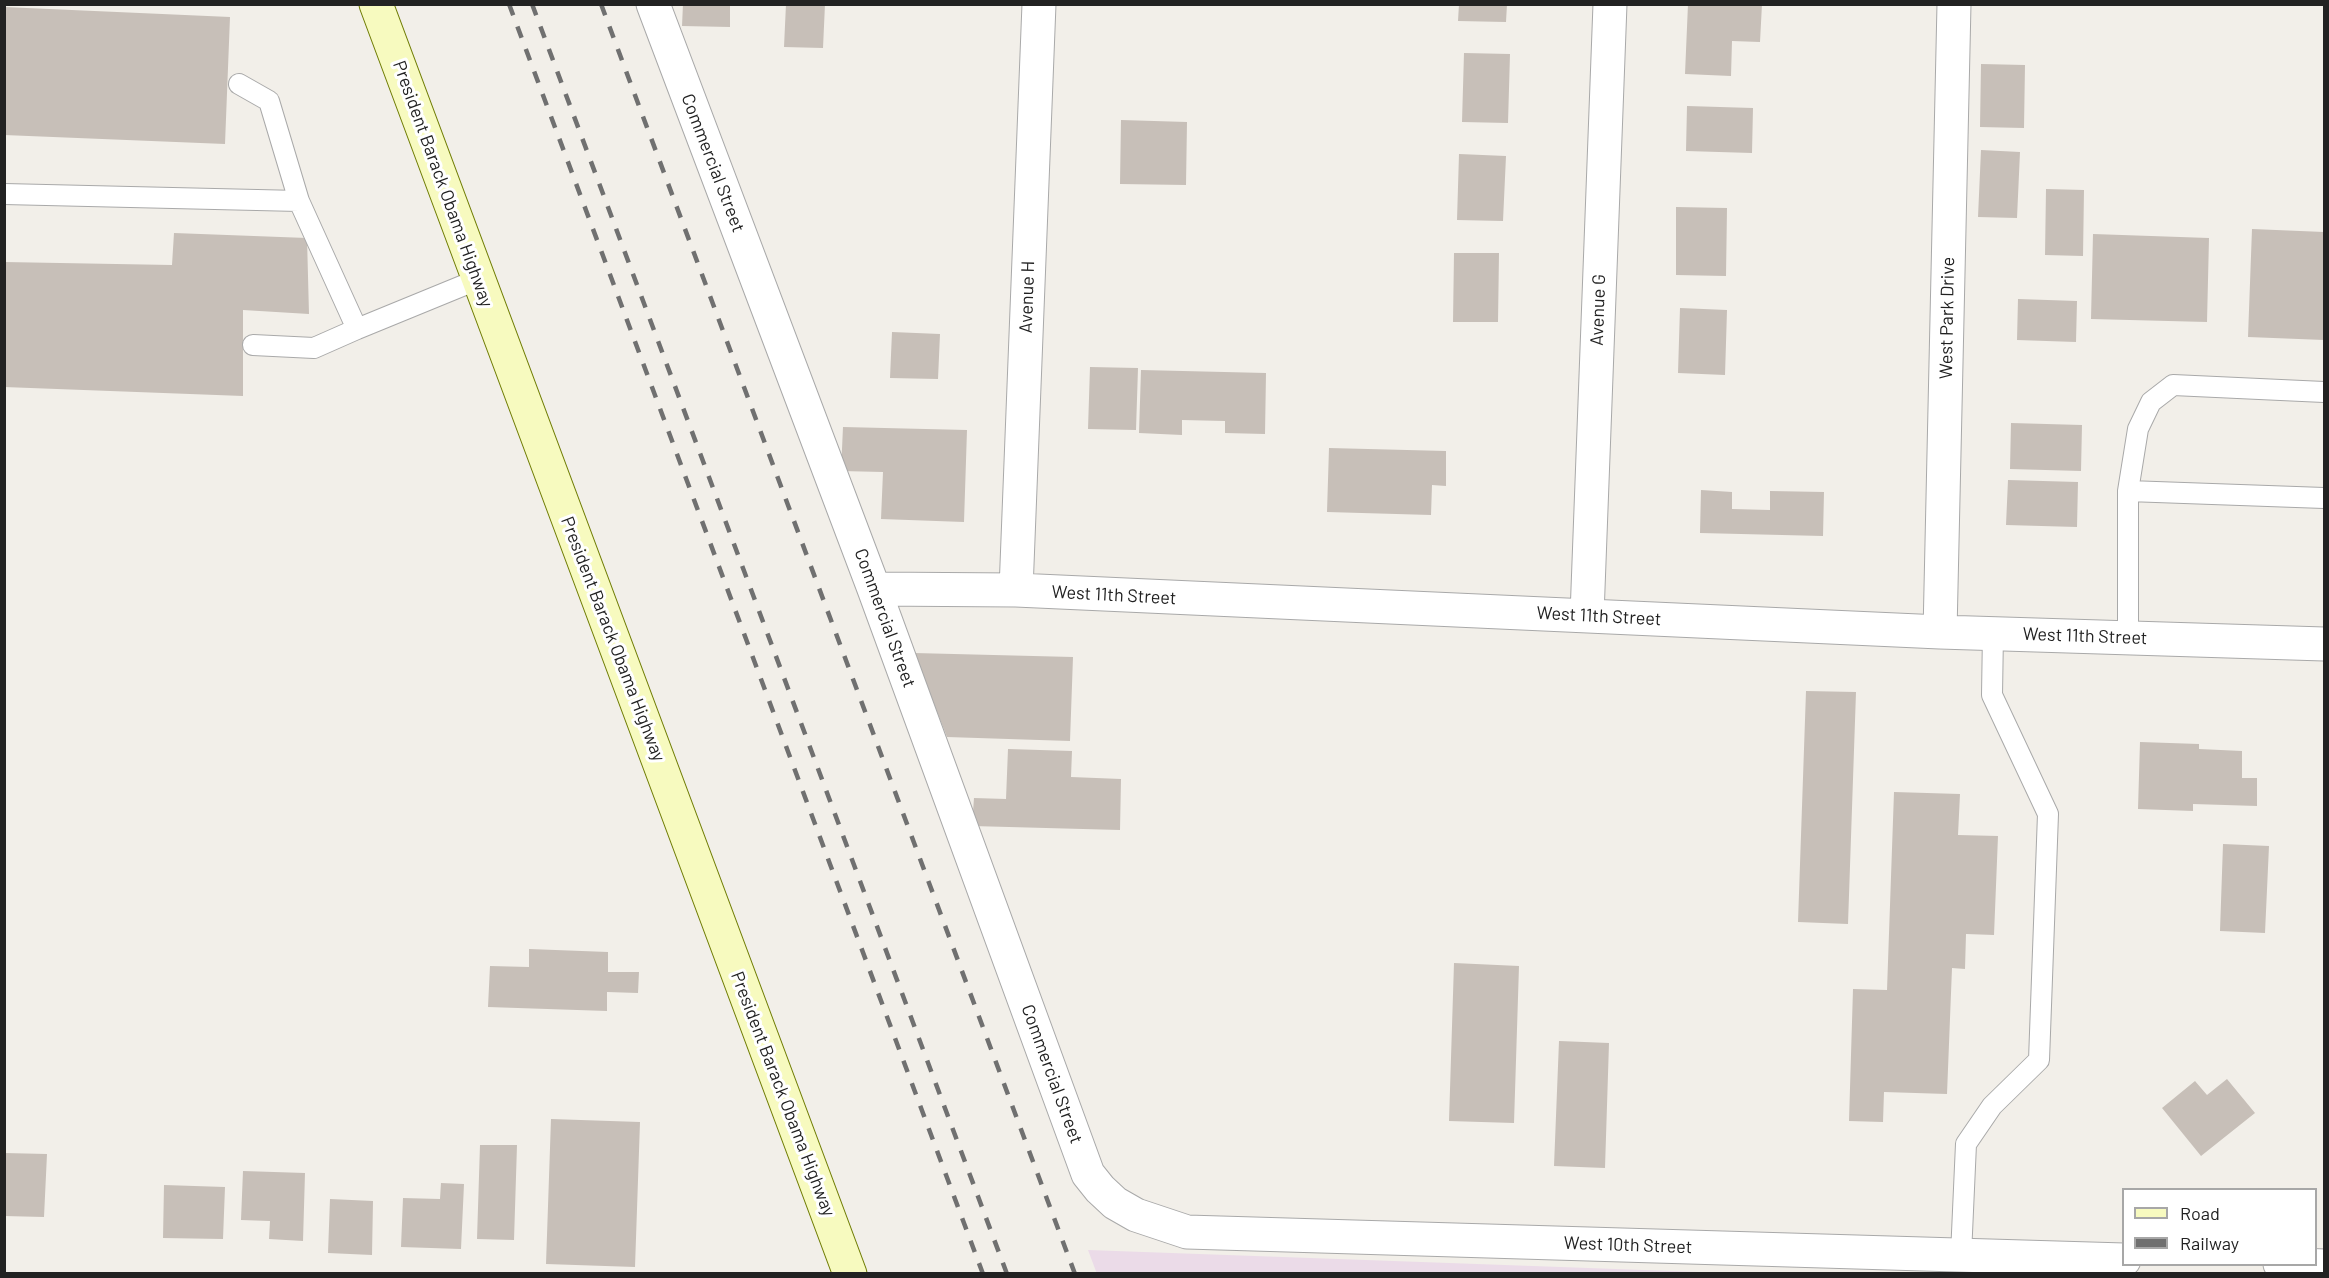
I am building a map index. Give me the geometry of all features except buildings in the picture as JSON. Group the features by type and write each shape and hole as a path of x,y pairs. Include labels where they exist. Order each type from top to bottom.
{"main road":[{"name":"President Barack Obama Highway","path":"376,4 850,1274"}],"street":[{"name":"Commercial Street","path":"653,4 874,589 1088,1173 1115,1203 1136,1215"},
{"name":"Avenue H","path":"1016,590 1038,4"},
{"name":"Avenue G","path":"1587,615 1610,4"},
{"name":"West Park Drive","path":"1940,632 1954,4"},
{"name":"West 11th Street","path":"874,589 1016,590 1940,632 2325,644"},
{"name":"West 10th Street","path":"1136,1215 1187,1232 2122,1260"}],"lane":[{"path":"239,84 269,101 299,201 357,329"},
{"path":"4,194 299,201"},
{"path":"253,345 314,348 478,279"},
{"path":"2128,638 2128,491 2138,429 2151,402 2173,385 2325,392"},
{"path":"2128,491 2325,498"},
{"path":"1961,1255 1966,1144 1992,1106 2039,1060 2048,814 1992,695 1993,633"}],"shaded area":[{"path":"1088,1250 1727,1273 1097,1274"}],"railway":[{"path":"509,4 983,1274"},
{"path":"532,4 1007,1274"},
{"path":"601,4 1075,1274"}]}
